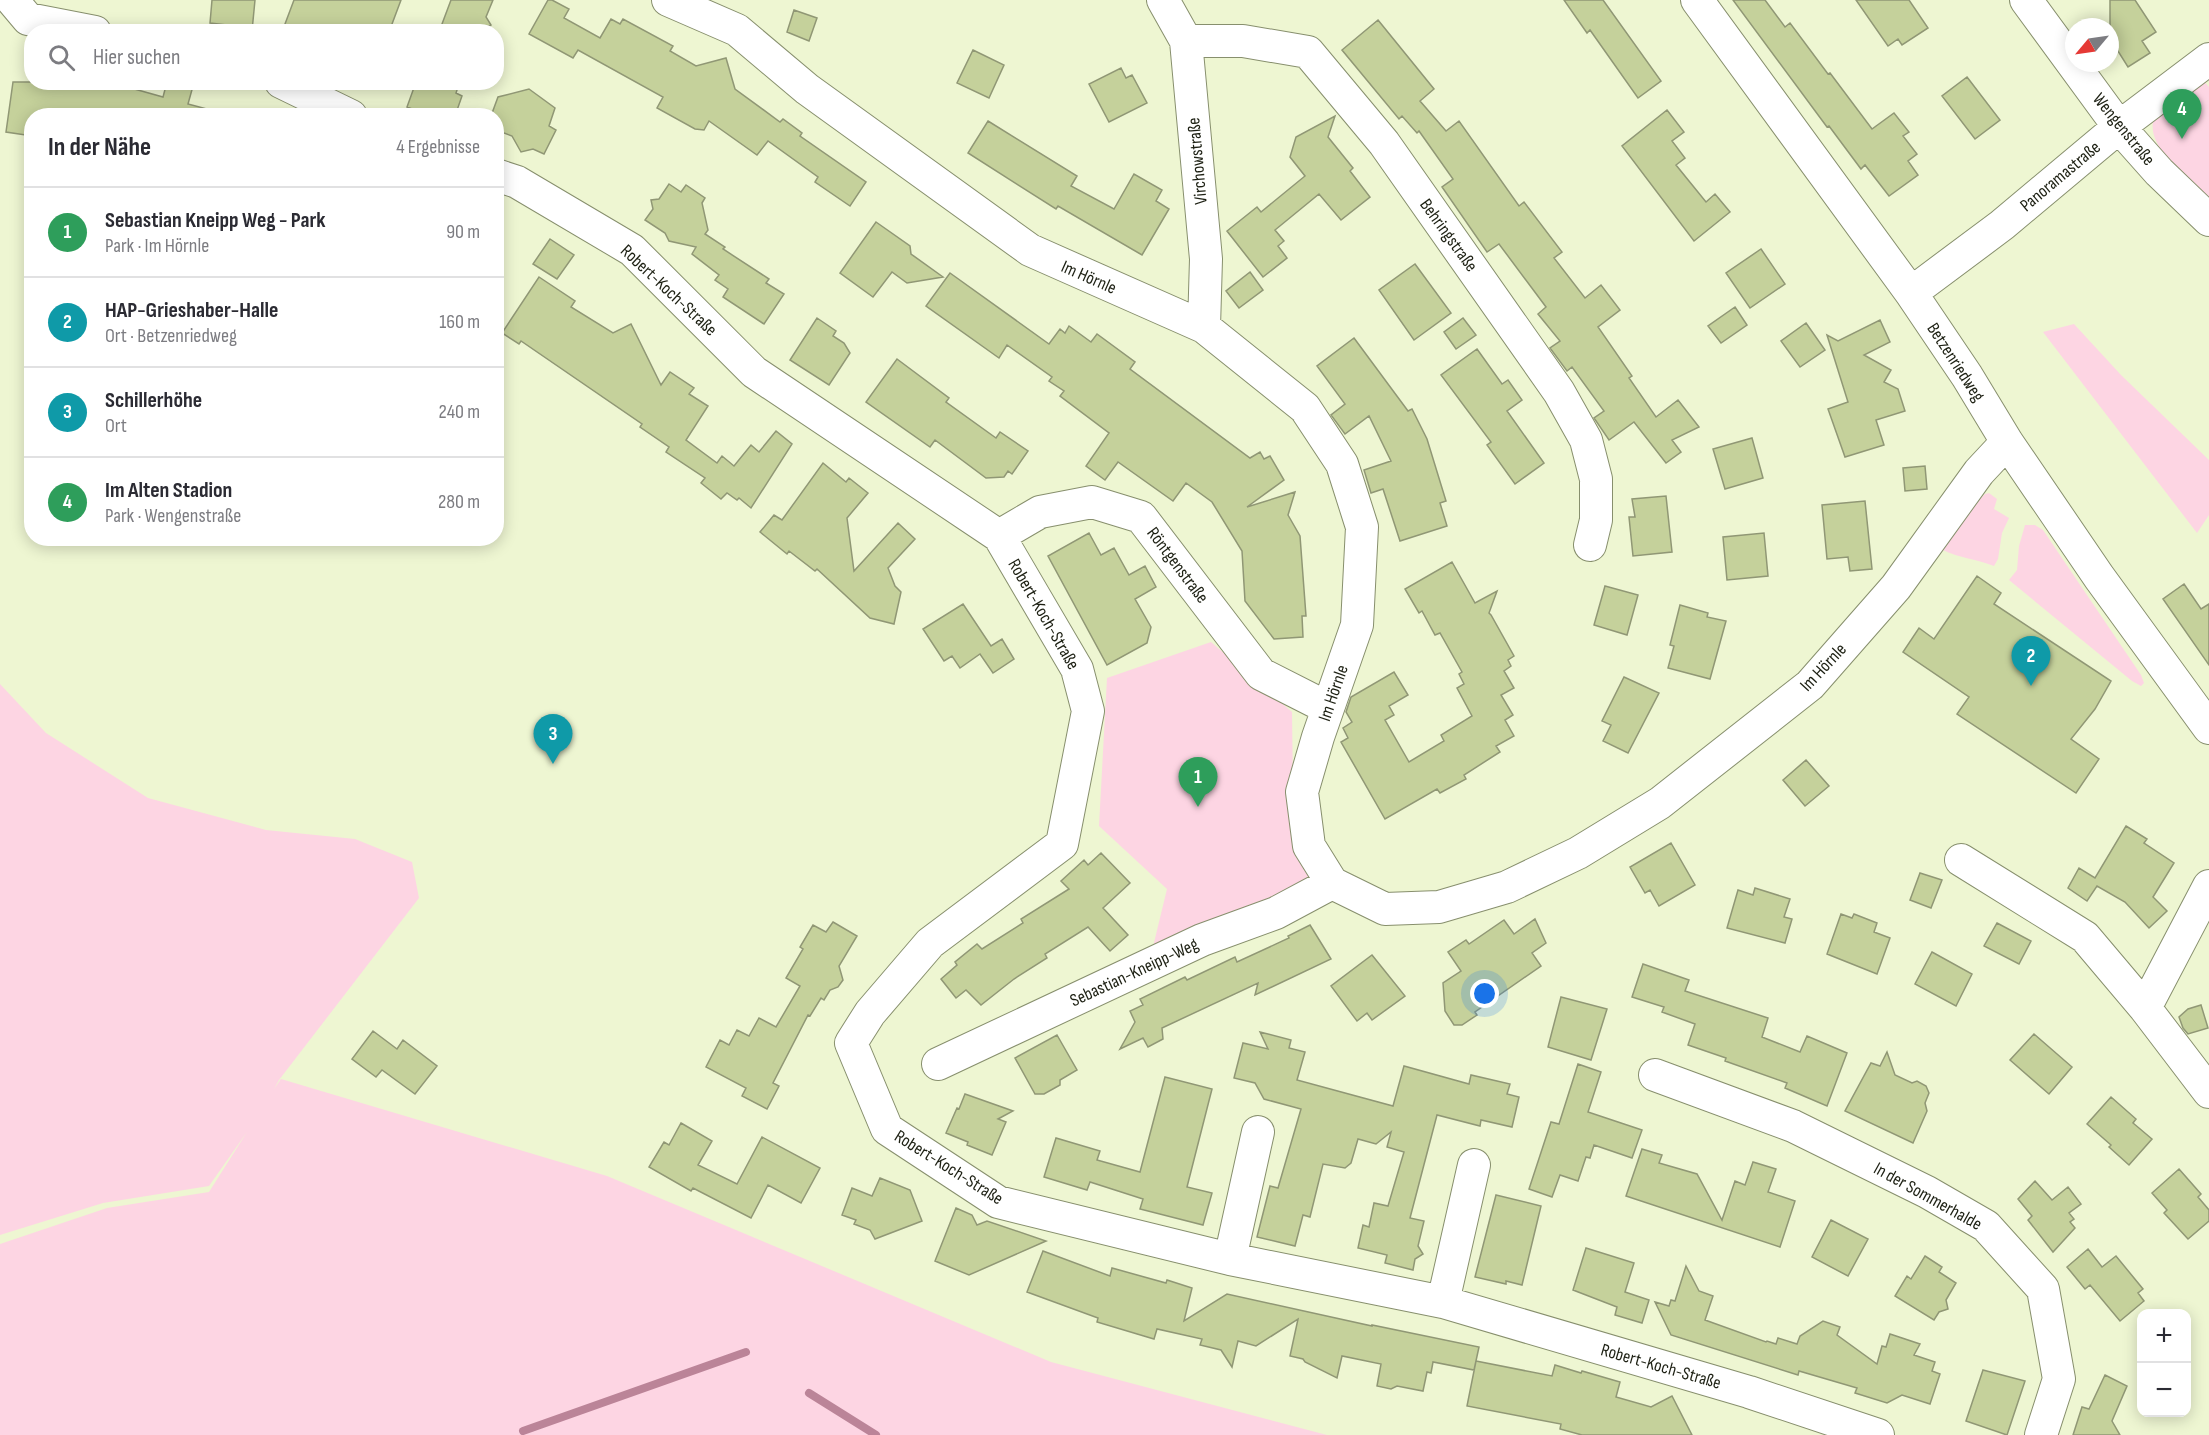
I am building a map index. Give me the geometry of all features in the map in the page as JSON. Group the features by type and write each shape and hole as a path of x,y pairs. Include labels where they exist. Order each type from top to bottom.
{"street":[{"path":"12,0 28,19 53,24"},
{"name":"Im Hörnle","path":"668,0 737,30 807,89 1030,250 1204,327 1305,408 1342,464 1362,527 1357,625 1302,792 1309,846 1332,884 1385,909 1439,907 1517,883 1578,853 1660,803 1810,685 1896,587 1979,472 2007,442"},
{"name":"Virchowstraße","path":"1163,0 1186,41 1206,259 1204,327"},
{"name":"Betzenriedweg","path":"1697,0 1911,293 1967,376 2007,442 2099,577 2209,728"},
{"name":"Wengenstraße","path":"2026,0 2119,127 2159,172 2209,220"},
{"name":"Behringstraße","path":"1186,41 1244,40 1308,52 1384,143 1559,392 1586,440 1596,479 1596,520 1590,545"},
{"name":"Panoramastraße","path":"1911,293 2002,225 2119,127 2209,59"},
{"path":"297,90 335,108"},
{"name":"Robert-Koch-Straße","path":"504,178 517,182 632,250 754,372 999,536 1077,669 1088,711 1062,844 930,943 870,1013 851,1043 887,1129 998,1202 1230,1259 1443,1302 1749,1392 1878,1435"},
{"name":"Röntgenstraße","path":"999,536 1040,512 1092,502 1141,517 1261,674 1328,708"},
{"path":"1961,860 2085,937 2145,1008 2209,1092"},
{"name":"Sebastian-Kneipp-Weg","path":"938,1064 1202,940 1276,913 1332,884"},
{"path":"2145,1008 2209,886"},
{"name":"In der Sommerhalde","path":"1655,1075 1793,1126 1927,1192 1986,1226 2043,1289 2059,1379 2041,1435"},
{"path":"1230,1259 1258,1132"},
{"path":"1443,1302 1474,1165"}],"shaded area":[{"path":"2202,79 2209,87 2209,202 2161,151 2155,139 2153,127 2158,113"},
{"path":"2074,324 2121,375 2209,460 2209,515 2197,533 2043,332"},
{"path":"1989,493 1997,499 1994,509 2009,518 2002,533 1998,559 1994,566 1943,550 1980,499"},
{"path":"2025,525 2035,525 2043,530 2141,675 2144,683 2141,686 2009,580 2017,570 2019,546"},
{"path":"1211,642 1292,712 1293,789 1308,875 1307,882 1151,955 1167,889 1099,826 1107,678"},
{"path":"0,684 46,733 148,798 266,830 355,839 412,862 419,898 279,1080 274,1089 281,1079 607,1176 1051,1362 1327,1435 0,1435 0,1244 107,1208 209,1192 247,1132 209,1186 103,1203 0,1235"}],"building":[{"path":"212,0 255,0 253,24 210,23"},
{"path":"294,0 401,0 392,24 285,24"},
{"path":"451,0 493,0 486,17 490,24 442,24"},
{"path":"548,0 569,9 564,18 600,38 611,19 620,24 623,19 673,46 670,51 696,66 726,58 735,89 780,122 783,119 802,133 800,136 866,182 850,206 815,182 818,177 768,141 757,155 709,121 704,130 695,129 657,108 663,97 578,50 573,58 529,34"},
{"path":"1564,0 1603,0 1661,81 1638,98 1590,30 1587,33"},
{"path":"1733,0 1765,0 1785,27 1790,23 1872,129 1894,113 1909,132 1903,136 1917,154 1908,161 1918,175 1889,196 1865,165 1861,169 1829,126 1827,127"},
{"path":"1856,0 1909,0 1928,28 1902,45 1898,39 1888,46"},
{"path":"2110,0 2135,0 2156,32 2142,41 2150,53 2128,67 2119,53 2119,18 2110,18"},
{"path":"794,10 817,18 809,41 787,32"},
{"path":"1378,20 1434,89 1420,101 1446,131 1459,121 1519,206 1524,202 1562,252 1554,258 1585,298 1601,285 1620,310 1598,327 1632,376 1629,378 1656,417 1678,400 1699,427 1672,440 1681,452 1666,463 1634,422 1609,440 1594,418 1604,411 1572,367 1567,371 1550,348 1560,341 1538,314 1546,307 1499,244 1487,252 1442,187 1453,179 1419,131 1417,133 1402,116 1399,119 1342,50"},
{"path":"973,50 1004,65 989,98 957,83"},
{"path":"1121,68 1126,78 1132,75 1147,103 1109,122 1089,84"},
{"path":"1967,77 2000,120 1975,139 1942,96"},
{"path":"13,82 24,82 24,90 138,90 163,97 165,90 192,90 188,104 203,108 24,108 24,135 6,132"},
{"path":"529,89 555,108 549,126 556,130 544,154 533,149 521,152 512,136 504,133 504,108 494,108 498,97"},
{"path":"413,90 457,90 456,93 462,96 458,108 407,107"},
{"path":"1667,110 1684,132 1672,141 1685,158 1676,165 1706,202 1715,194 1730,212 1694,241 1622,146"},
{"path":"1335,116 1328,137 1353,168 1350,171 1370,197 1341,220 1319,194 1275,230 1284,241 1278,246 1287,258 1263,277 1227,231 1257,207 1261,212 1305,176 1290,157 1296,137"},
{"path":"988,121 1077,176 1071,186 1114,209 1134,174 1162,190 1156,201 1169,209 1142,255 1058,206 1056,209 968,153"},
{"path":"669,184 681,192 686,185 705,198 702,203 708,230 705,234 725,247 723,249 769,279 766,283 784,294 764,324 723,297 728,289 715,280 719,275 692,254 696,247 669,241 665,233 645,220 653,209 651,200 659,199"},
{"path":"876,222 910,246 911,254 943,277 907,283 892,272 873,297 840,273"},
{"path":"550,239 574,255 557,279 533,264"},
{"path":"1761,249 1785,284 1750,308 1726,273"},
{"path":"1415,264 1451,313 1414,340 1379,290"},
{"path":"1250,272 1263,290 1239,308 1226,291"},
{"path":"950,273 1049,344 1060,329 1065,333 1069,326 1091,342 1097,334 1135,362 1130,369 1250,458 1260,452 1264,459 1270,456 1284,480 1247,507 1295,492 1288,515 1300,536 1306,616 1302,616 1303,637 1274,639 1245,601 1242,551 1212,502 1186,483 1173,501 1118,462 1105,480 1086,466 1109,433 1060,396 1064,391 1049,381 1052,377 1007,345 999,358 926,306"},
{"path":"539,277 575,301 571,307 613,333 631,324 661,385 670,372 694,388 689,394 708,406 686,440 717,463 722,456 734,466 751,445 759,452 776,431 792,444 751,508 739,498 737,500 727,493 721,499 701,483 705,478 666,452 669,447 640,427 642,424 521,341 519,344 504,334 504,330"},
{"path":"1735,307 1747,325 1721,343 1708,326"},
{"path":"817,318 836,331 833,336 844,343 850,353 829,385 790,360"},
{"path":"1463,318 1476,335 1456,349 1444,332"},
{"path":"1880,320 1890,342 1864,355 1891,370 1884,382 1898,389 1905,411 1876,420 1884,445 1845,457 1828,409 1848,402 1827,335 1838,341"},
{"path":"1806,323 1825,350 1800,367 1781,341"},
{"path":"1354,338 1408,411 1412,409 1427,439 1446,501 1440,503 1447,526 1400,541 1383,489 1371,493 1364,470 1391,461 1369,416 1345,434 1331,415 1345,404 1317,366"},
{"path":"1477,349 1502,384 1508,380 1522,400 1507,411 1544,463 1515,484 1487,445 1491,442 1441,375"},
{"path":"897,359 949,398 946,402 996,438 1000,432 1028,451 1012,474 1008,471 1004,477 986,478 935,440 930,447 866,402"},
{"path":"1752,438 1763,478 1725,489 1713,449"},
{"path":"823,463 846,482 849,478 868,493 847,518 854,571 898,523 915,539 888,568 895,586 901,592 894,624 870,618 817,569 815,571 789,551 787,554 760,532 774,515 782,520"},
{"path":"1925,466 1927,489 1905,491 1903,468"},
{"path":"1666,496 1672,552 1633,556 1629,517 1635,517 1632,499"},
{"path":"1865,501 1872,569 1850,571 1848,557 1827,559 1822,505"},
{"path":"1089,533 1101,555 1114,548 1129,575 1145,566 1156,587 1135,599 1151,627 1147,643 1107,665 1048,556"},
{"path":"1764,533 1768,576 1727,580 1723,537"},
{"path":"1452,562 1475,603 1497,591 1489,613 1514,656 1508,660 1511,666 1504,671 1514,688 1501,695 1513,715 1505,720 1514,736 1496,746 1500,752 1464,775 1466,779 1440,793 1437,789 1385,819 1341,742 1348,738 1343,728 1352,722 1346,712 1351,697 1394,672 1408,695 1389,706 1394,715 1385,720 1409,762 1444,741 1441,735 1472,716 1457,688 1464,684 1459,674 1462,672 1440,633 1435,635 1422,611 1419,613 1405,589"},
{"path":"1977,576 2001,593 1994,604 2111,681 2095,709 2071,739 2099,759 2076,793 1957,714 1969,697 1903,652 1919,628 1934,639"},
{"path":"2184,584 2201,609 2209,604 2209,665 2163,599"},
{"path":"1605,586 1638,595 1627,635 1594,625"},
{"path":"963,604 991,646 1002,639 1014,659 993,673 980,654 960,668 952,656 944,661 923,629"},
{"path":"1680,605 1708,613 1707,617 1726,621 1710,679 1668,668 1674,646 1670,645"},
{"path":"1624,677 1659,693 1628,753 1603,741 1611,725 1602,721"},
{"path":"1806,760 1829,786 1805,806 1783,780"},
{"path":"2126,826 2147,839 2144,843 2174,863 2153,897 2167,911 2149,928 2125,902 2097,886 2087,901 2068,888 2079,868 2095,878"},
{"path":"1671,843 1695,885 1659,906 1650,890 1645,893 1630,867"},
{"path":"1101,853 1130,883 1103,908 1128,935 1110,951 1088,927 1045,954 1047,958 1014,979 981,1005 966,990 956,998 941,979 957,965 955,962 977,944 982,949 1023,923 1021,919 1069,889 1061,881 1084,860 1088,865"},
{"path":"1920,873 1942,880 1931,908 1910,900"},
{"path":"1755,888 1790,899 1784,917 1792,919 1785,943 1727,928 1738,890 1753,895"},
{"path":"1841,914 1852,918 1854,914 1877,923 1874,932 1890,938 1877,974 1827,954"},
{"path":"1535,919 1546,943 1532,953 1541,966 1475,1012 1477,1015 1462,1025 1454,1025 1445,1011 1443,983 1461,971 1448,952 1466,940 1469,944 1504,920 1514,934"},
{"path":"833,922 857,936 839,966 843,980 838,987 830,990 824,1000 821,998 810,1016 808,1015 773,1083 779,1086 767,1109 742,1096 746,1088 706,1067 720,1040 729,1045 737,1030 749,1036 759,1018 776,1027 800,986 786,978 803,949 800,947 813,925 826,932"},
{"path":"1997,923 2031,941 2019,964 1984,946"},
{"path":"1310,925 1331,959 1255,995 1258,983 1162,1028 1163,1039 1148,1047 1143,1038 1120,1049 1135,1022 1130,1011 1143,1005 1140,999 1185,977 1187,980 1235,957 1237,962 1289,938 1288,936"},
{"path":"1932,952 1972,974 1956,1006 1915,984"},
{"path":"1372,955 1405,996 1372,1020 1367,1013 1357,1021 1331,986"},
{"path":"1643,964 1689,980 1685,991 1768,1018 1762,1037 1800,1052 1807,1036 1847,1053 1827,1106 1785,1088 1787,1083 1688,1045 1695,1024 1662,1012 1664,1007 1632,997"},
{"path":"1561,997 1607,1009 1591,1060 1548,1047"},
{"path":"2201,1005 2208,1028 2188,1034 2179,1017 2188,1009"},
{"path":"373,1031 397,1049 403,1040 437,1066 415,1094 382,1070 376,1077 352,1059"},
{"path":"1260,1032 1291,1040 1289,1048 1305,1052 1297,1080 1393,1106 1404,1066 1469,1084 1471,1075 1510,1084 1507,1094 1519,1097 1512,1127 1481,1120 1480,1126 1437,1115 1410,1218 1424,1221 1418,1246 1423,1254 1415,1259 1413,1270 1385,1263 1387,1255 1358,1248 1363,1225 1369,1227 1374,1203 1388,1206 1404,1152 1387,1147 1391,1132 1376,1144 1358,1139 1351,1163 1345,1168 1323,1164 1310,1217 1303,1215 1295,1246 1257,1237 1270,1186 1278,1188 1301,1109 1264,1099 1255,1083 1234,1078 1243,1043 1268,1049"},
{"path":"2034,1034 2072,1067 2049,1094 2010,1060"},
{"path":"1057,1035 1077,1070 1060,1080 1060,1085 1044,1094 1035,1094 1015,1058"},
{"path":"1887,1052 1895,1075 1912,1083 1917,1081 1926,1086 1929,1093 1925,1103 1927,1111 1913,1143 1845,1111 1871,1063 1880,1066"},
{"path":"1578,1064 1601,1072 1588,1112 1642,1130 1632,1158 1594,1145 1590,1158 1586,1157 1578,1181 1560,1175 1552,1197 1529,1189 1551,1122 1559,1124"},
{"path":"1165,1077 1212,1089 1187,1187 1212,1193 1203,1225 1140,1209 1143,1199 1090,1182 1087,1190 1044,1177 1056,1138 1100,1151 1097,1160 1140,1172"},
{"path":"965,1094 1013,1111 998,1119 1006,1122 992,1155 946,1133"},
{"path":"2111,1097 2136,1119 2133,1123 2152,1139 2129,1165 2087,1124"},
{"path":"681,1123 712,1141 698,1165 737,1184 762,1137 820,1168 801,1203 768,1185 751,1218 693,1188 691,1191 649,1167 664,1142 669,1145"},
{"path":"1642,1149 1662,1155 1659,1163 1697,1174 1722,1220 1735,1181 1745,1185 1753,1162 1776,1169 1768,1192 1795,1201 1780,1247 1626,1196"},
{"path":"2179,1169 2201,1194 2198,1197 2209,1210 2209,1221 2188,1239 2164,1213 2167,1210 2152,1193"},
{"path":"880,1178 910,1190 922,1221 875,1239 870,1230 854,1224 856,1220 842,1215 852,1188 872,1196"},
{"path":"2035,1181 2052,1200 2068,1187 2081,1204 2069,1213 2074,1219 2070,1222 2075,1228 2053,1252 2028,1220 2032,1216 2018,1199"},
{"path":"1496,1195 1541,1206 1522,1285 1475,1277"},
{"path":"956,1208 972,1215 977,1225 987,1221 1046,1241 969,1275 935,1261"},
{"path":"1831,1220 1868,1239 1848,1276 1812,1257"},
{"path":"1586,1248 1634,1263 1625,1292 1649,1300 1642,1323 1615,1315 1617,1307 1573,1290"},
{"path":"2088,1249 2102,1267 2116,1256 2143,1289 2138,1293 2144,1301 2120,1321 2090,1285 2085,1289 2067,1267"},
{"path":"1043,1251 1110,1276 1112,1268 1192,1288 1184,1321 1227,1294 1479,1347 1474,1370 1433,1362 1431,1373 1427,1372 1423,1391 1397,1386 1391,1389 1377,1386 1381,1364 1342,1356 1337,1378 1303,1359 1290,1356 1298,1319 1256,1346 1238,1341 1232,1367 1221,1350 1200,1345 1202,1339 1157,1329 1154,1339 1097,1322 1098,1318 1027,1292"},
{"path":"1925,1256 1942,1267 1939,1272 1956,1283 1946,1300 1948,1309 1939,1312 1934,1320 1895,1296 1907,1276 1911,1279"},
{"path":"1686,1266 1699,1291 1713,1296 1705,1320 1766,1342 1776,1344 1778,1338 1797,1344 1800,1336 1823,1321 1840,1327 1837,1335 1877,1364 1882,1346 1886,1347 1890,1334 1920,1344 1914,1355 1935,1362 1932,1371 1940,1374 1930,1404 1902,1395 1887,1403 1855,1393 1857,1388 1799,1371 1798,1375 1671,1335 1655,1302 1669,1306 1671,1300 1675,1301"},
{"path":"1476,1361 1552,1376 1555,1365 1581,1373 1582,1371 1620,1382 1616,1397 1651,1407 1672,1396 1692,1435 1582,1435 1560,1429 1561,1424 1467,1406"},
{"path":"1983,1370 2025,1381 2007,1435 1966,1421"},
{"path":"2105,1375 2127,1386 2112,1421 2120,1435 2073,1435 2082,1407 2089,1409"}],"waterway":[{"path":"523,1431 746,1352"},
{"path":"809,1393 876,1435"}],"place":[{"name":"Im Alten Stadion","path":"2182,139"},
{"name":"HAP-Grieshaber-Halle","path":"2031,686"},
{"name":"Schillerhöhe","path":"553,764"},
{"name":"Sebastian Kneipp Weg - Park","path":"1198,807"}]}
